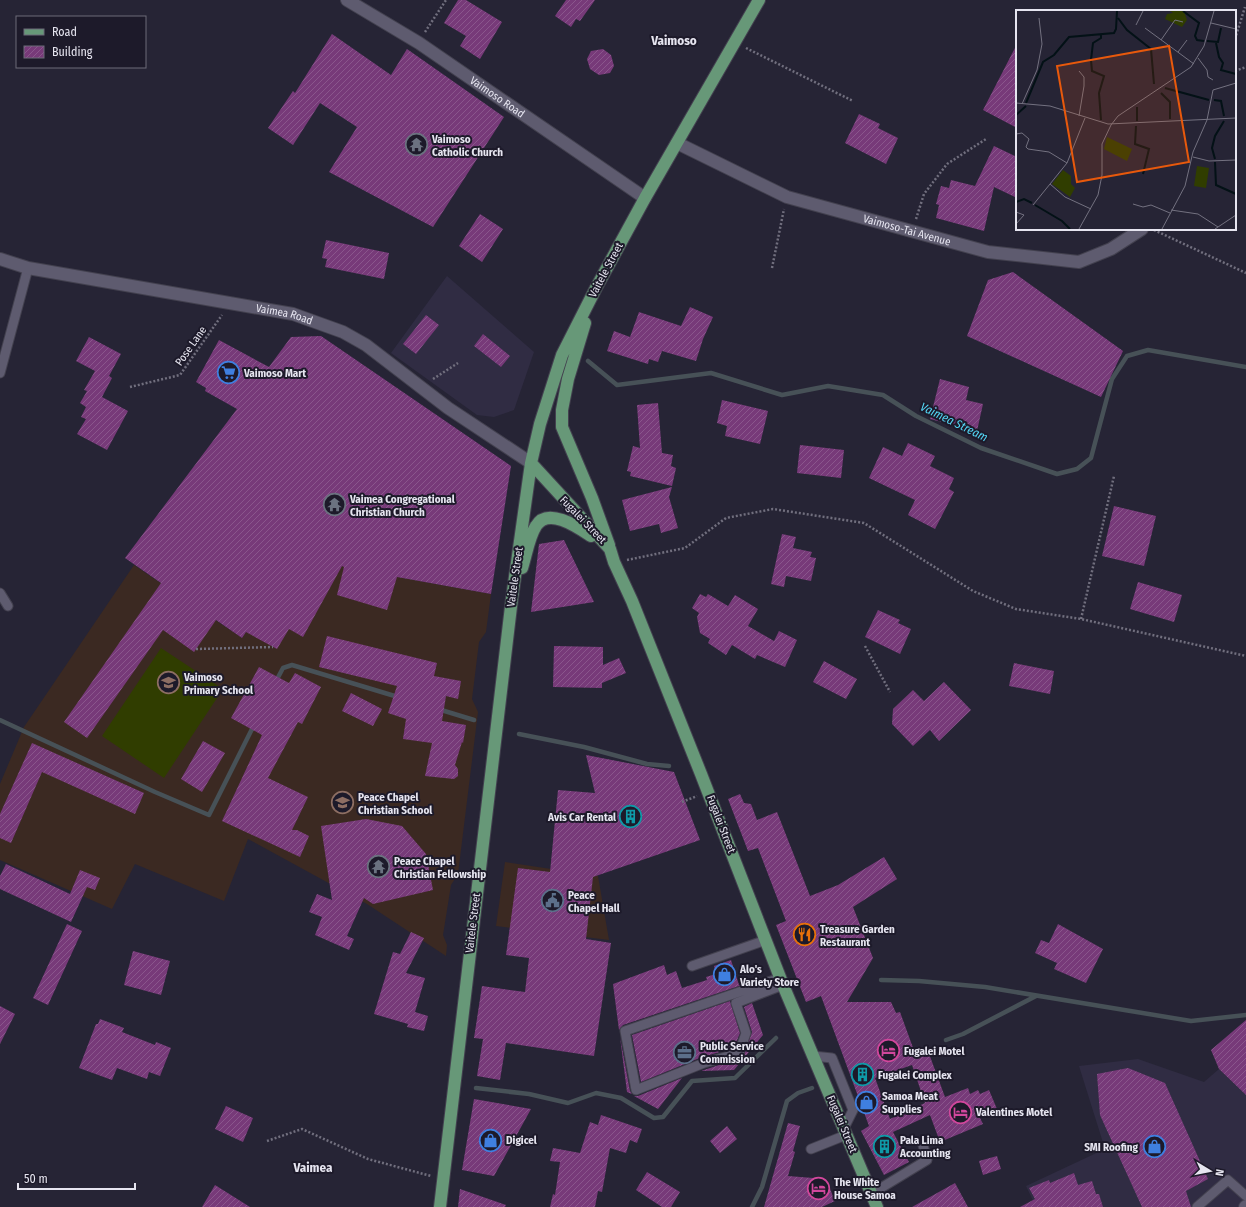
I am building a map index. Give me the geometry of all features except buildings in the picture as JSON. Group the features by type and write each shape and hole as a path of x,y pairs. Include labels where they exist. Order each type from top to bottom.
{"main road":[{"name":"Vaitele Street","path":"440,1207 512,598 531,463 540,424 562,355 596,288 645,198 759,0"},
{"path":"596,288 568,379 562,410 562,427 592,498 610,549"},
{"name":"Fugalei Street","path":"531,463 610,549 701,774 782,982 877,1207"},
{"path":"512,598 536,525 545,519 555,518 569,521 610,549"}],"street":[{"name":"Vaimoso Road","path":"347,0 419,43 645,198"},
{"name":"Vaimoso-Tai Avenue","path":"677,143 787,196 988,252 1079,262 1111,249 1140,230"},
{"name":"Vaimea Road","path":"0,259 28,268 293,314 343,332 366,345 448,408 531,463"}],"lane":[{"path":"0,373 28,268"},
{"path":"0,593 8,606"},
{"path":"692,966 766,940"},
{"path":"782,982 736,1003 746,1033 739,1053 704,1063 636,1090 625,1031 782,982"},
{"path":"811,1149 845,1131 853,1110 832,1058 813,1056"},
{"path":"871,1194 927,1160 922,1146"},
{"path":"1197,1207 1228,1180 1246,1196"}],"path":[{"path":"419,43 446,0"},
{"path":"1236,36 1245,7"},
{"path":"735,43 853,101"},
{"path":"1236,71 1246,67"},
{"path":"913,231 924,194 947,164 986,139"},
{"path":"772,268 787,196"},
{"path":"1155,230 1246,273"},
{"name":"Pose Lane","path":"130,388 180,375 230,303"},
{"path":"421,387 458,364"},
{"path":"1081,619 1114,476"},
{"path":"614,562 685,548 726,518 773,509 864,523 973,591 1016,609 1081,619 1246,656"},
{"path":"865,646 890,692"},
{"path":"196,649 273,647"},
{"path":"267,1141 302,1129 368,1159 444,1179"}],"shaded area":[{"path":"447,276 534,352 514,410 494,417 477,415 391,353"},
{"path":"301,545 392,576 491,594 486,632 479,642 472,699 478,712 458,874 451,885 443,935 447,945 446,956 367,904 248,839 224,901 135,864 112,909 0,860 0,784 24,727 134,565 242,638"},
{"name":"Peace Chapel Hall","path":"505,862 598,876 609,940 496,926"},
{"path":"1138,1059 1204,1082 1219,1069 1246,1095 1246,1207 1036,1207 1026,1186 1105,1149 1079,1066"}],"green space":[{"path":"161,648 223,689 164,778 102,736"}],"waterway":[{"name":"Vaimea Stream","path":"588,361 617,385 711,373 782,395 828,386 883,395 916,416 981,448 1057,474 1077,469 1091,458 1112,379 1127,356 1148,350 1246,367"},
{"path":"275,683 283,668 292,665 398,697"},
{"path":"438,709 474,720"},
{"path":"0,720 155,792 209,815 254,725"},
{"path":"519,734 584,747 647,764 669,766"},
{"path":"881,980 919,981 985,987 1191,1021 1246,1015"},
{"path":"946,1040 963,1034 1036,996"},
{"path":"476,1088 529,1094 568,1103 596,1093 621,1098 654,1118 663,1117 692,1081 735,1078 776,1038"},
{"path":"752,1207 762,1187 787,1101 798,1093 812,1088"}],"place":[{"name":"Vaimoso Catholic Church","path":"416,145"},
{"name":"Vaimoso Mart","path":"229,373"},
{"name":"Vaimea Congregational Christian Church","path":"335,505"},
{"name":"Vaimoso Primary School","path":"168,683"},
{"name":"Peace Chapel Christian School","path":"343,803"},
{"name":"Avis Car Rental","path":"631,817"},
{"name":"Peace Chapel Christian Fellowship","path":"378,867"},
{"name":"Peace Chapel Hall","path":"552,901"},
{"name":"Treasure Garden Restaurant","path":"805,935"},
{"name":"Alo's Variety Store","path":"724,975"},
{"name":"Fugalei Motel","path":"889,1051"},
{"name":"Public Service Commission","path":"685,1052"},
{"name":"Fugalei Complex","path":"862,1075"},
{"name":"Samoa Meat Supplies","path":"867,1102"},
{"name":"Valentines Motel","path":"961,1112"},
{"name":"Digicel","path":"491,1140"},
{"name":"Pala Lima Accounting","path":"885,1146"},
{"name":"SMI Roofing","path":"1154,1147"},
{"name":"The White House Samoa","path":"819,1188"}],"district":[{"name":"Vaimoso","path":"674,40"},
{"name":"Vaimea","path":"313,1167"}]}
